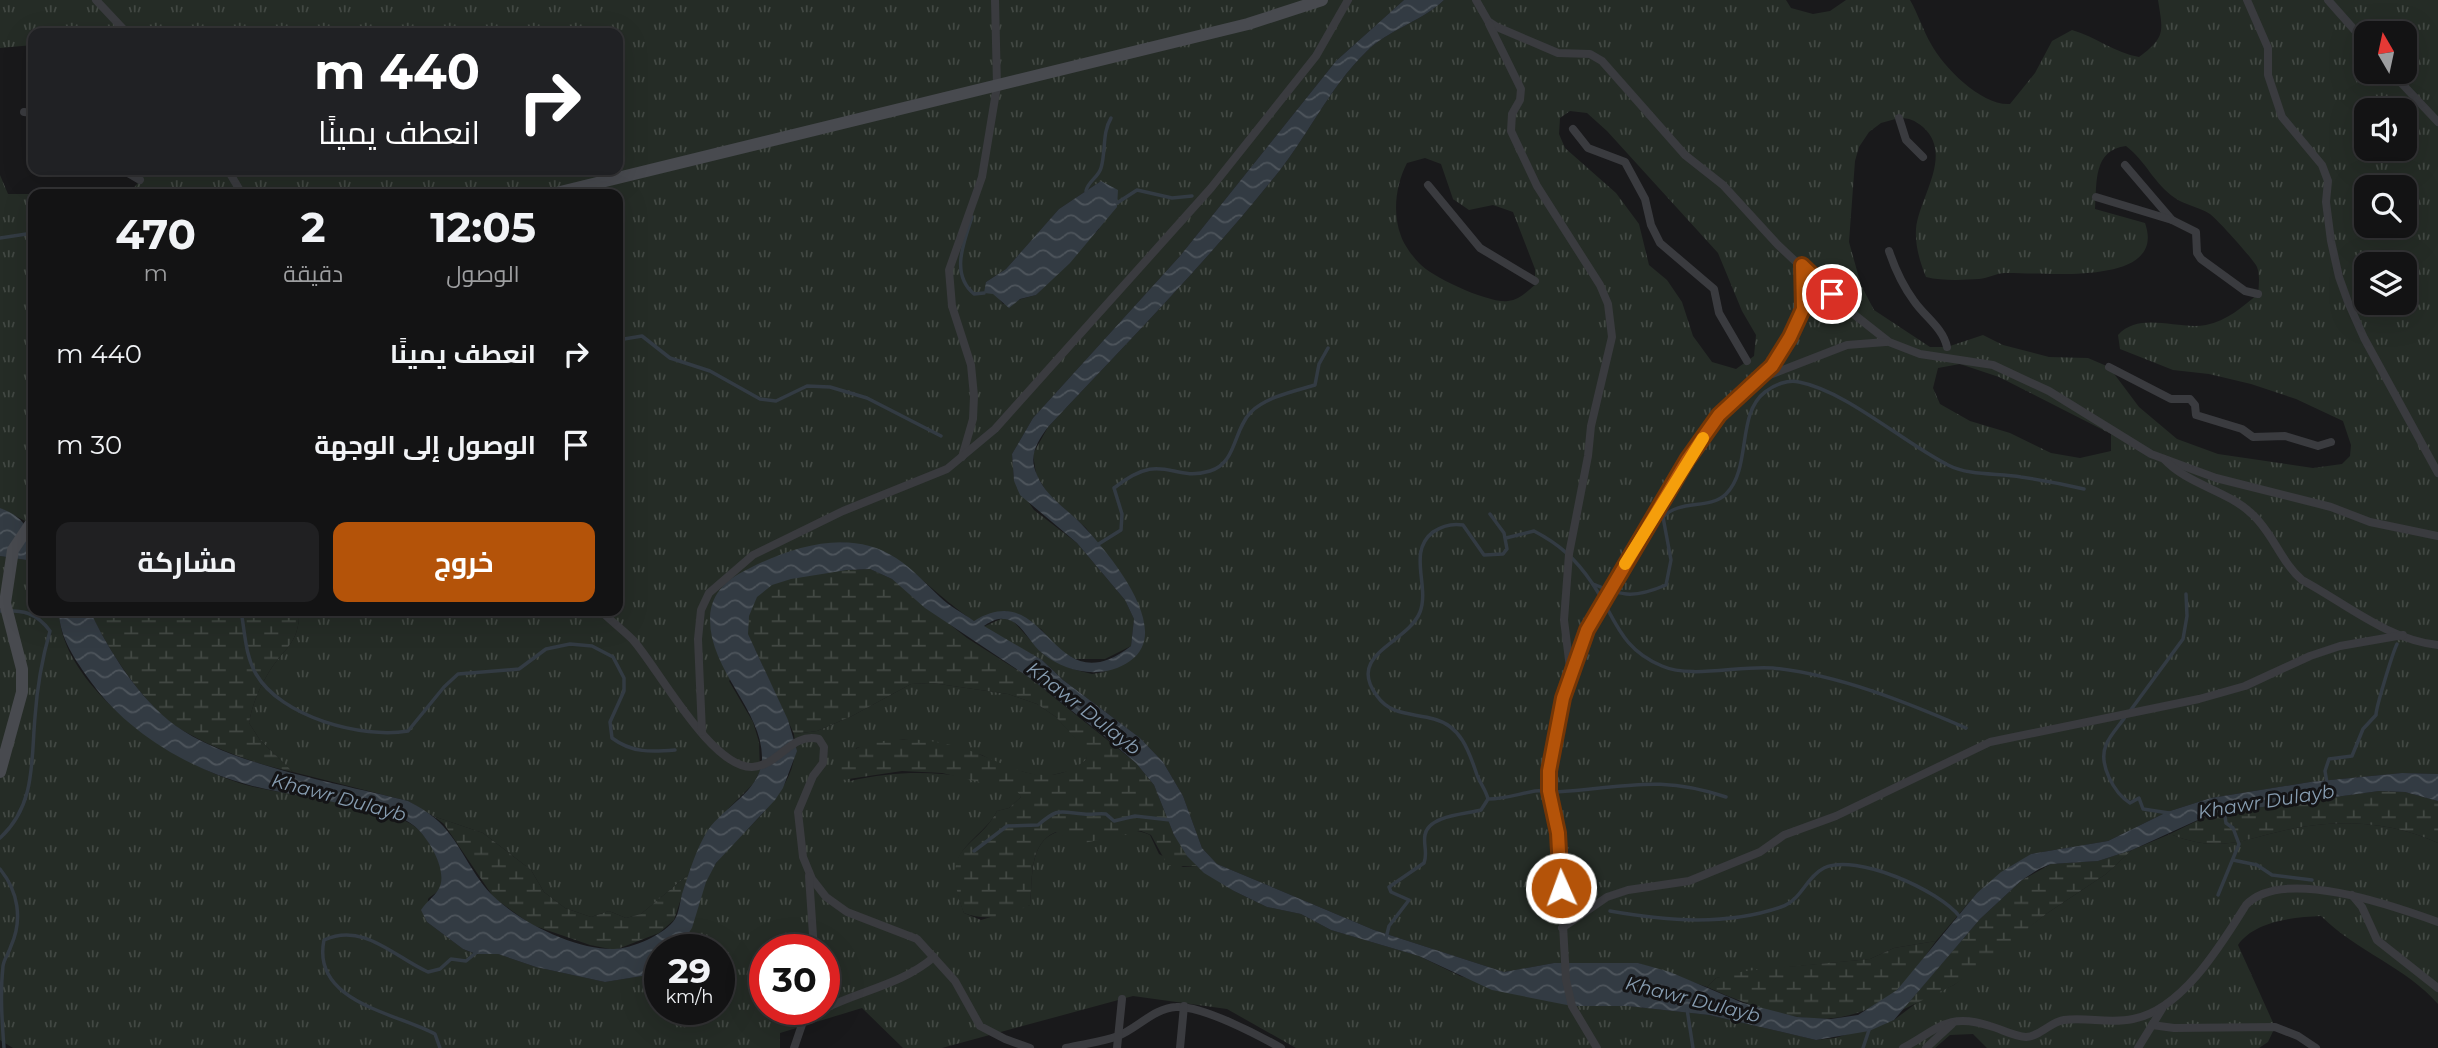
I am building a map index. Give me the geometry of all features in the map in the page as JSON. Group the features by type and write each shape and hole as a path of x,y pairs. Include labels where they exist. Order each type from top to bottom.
{"main road":[{"path":"573,189 1248,24 1322,0"},
{"path":"0,772 22,692 22,669 18,649 5,611 6,592 13,550 28,528"}],"street":[{"path":"96,0 122,28"},
{"path":"961,459 972,419 974,396 971,365 950,296 949,270 982,177 997,86 995,0"},
{"path":"702,732 698,639 701,610 709,593 753,555 843,511 923,480 961,459 996,429 1211,188 1316,56 1348,0"},
{"path":"1476,0 1521,89 1520,100 1512,114 1511,131 1519,152 1581,259 1600,285 1608,304 1612,337 1591,426 1565,589 1564,620 1571,676"},
{"path":"2247,0 2268,48 2268,75 2282,117 2322,165 2328,181 2326,202 2331,241 2348,302 2364,338 2438,473"},
{"path":"2328,0 2354,29"},
{"path":"1488,21 1558,53 1590,54 1601,61 1685,155 1723,185 1778,245 1864,324 1889,342 1920,354 1993,365 2049,391 2151,454 2242,487 2331,507 2370,522 2438,536"},
{"path":"2402,84 2438,122"},
{"path":"1899,118 1906,140 1923,157"},
{"path":"1573,129 1588,148 1625,162 1645,199 1651,225 1660,243 1714,289 1719,313 1747,361"},
{"path":"2125,165 2172,220"},
{"path":"131,175 139,180"},
{"path":"1427,185 1480,248 1535,281"},
{"path":"2096,197 2172,220 2196,232 2197,253 2201,260 2245,291 2258,294"},
{"path":"1889,251 1895,270 1914,300 1941,333 1947,347"},
{"path":"1597,1048 1572,1006 1566,980 1558,833 1549,791 1549,771 1563,698 1587,630 1680,471 1719,415 1772,366 1803,309 1802,265"},
{"path":"1753,383 1781,368 1847,345 1889,342"},
{"path":"2109,367 2171,399 2190,399 2195,405 2196,415 2242,429 2253,437 2285,436 2318,446 2331,442"},
{"path":"2164,458 2175,470 2215,490 2254,516 2292,571 2302,580 2364,617 2424,644 2438,645"},
{"path":"607,616 633,640 673,699 702,732 723,754 740,765 752,767 778,758 802,738 819,739 824,747 823,762 813,776 798,812 798,834 809,872 813,934"},
{"path":"1562,928 1607,897 1628,890 1689,881 1760,852 1784,835 1836,816 1990,742 2199,699 2245,686 2310,656 2340,646 2403,635"},
{"path":"809,872 827,897 846,912 916,939 955,981 980,1026 1004,1040 1030,1048"},
{"path":"1903,1048 1939,1025 1956,1020 1981,1023 2024,1037 2037,1034 2063,1020 2113,1022 2136,1019 2162,1009 2184,991 2255,895 2266,891 2352,895 2438,922"},
{"path":"2352,895 2362,907 2378,940 2438,988"},
{"path":"840,1001 896,983 934,957"},
{"path":"1117,1048 1122,999"},
{"path":"1180,1048 1184,1006"},
{"path":"1066,1048 1118,1036 1167,1009 1184,1006 1248,1030 1281,1048"},
{"path":"2138,1048 2162,1009"},
{"path":"1926,1048 1956,1020"},
{"path":"794,1048 802,1025"},
{"path":"2152,1025 2174,1028 2275,1027 2298,1035 2316,1048"}],"green space":[{"path":"0,0 1404,0 1336,61 1180,256 1033,418 1012,454 1014,481 1034,510 1077,543 1125,600 1134,619 1131,646 1105,659 1075,659 1060,651 1041,629 1006,611 974,621 899,563 864,547 841,542 729,681 753,722 759,742 760,771 753,784 729,808 695,858 689,874 641,914 626,918 609,911 591,917 565,908 544,892 531,870 483,833 433,816 408,801 293,772 260,740 249,723 262,684 294,638 299,616 623,616 623,189 133,189 144,175 623,175 623,28 28,28 28,45 0,48","holes":["1101,181 1099,229 1036,295 1003,304 986,282 1006,269 1059,209"]},
{"path":"1444,0 1786,0 1791,8 1813,14 1830,11 1846,0 1910,0 1931,44 1954,74 1988,99 2010,104 2035,73 2052,41 2072,30 2139,57 2154,44 2160,33 2158,0 2438,0 2438,774 2402,773 2310,782 2211,798 2167,812 2108,841 2031,854 1977,893 1936,941 1894,948 1870,959 1716,978 1707,987 1638,963 1554,963 1504,972 1374,930 1217,864 1202,848 1183,796 1163,762 1140,738 1063,680 1042,660 983,627 1003,618 1013,621 1042,653 1072,669 1092,674 1104,672 1145,635 1122,575 1086,528 1048,494 1036,474 1033,454 1048,427 1190,275 1272,180 1352,66 1375,44","holes":["1570,111 1587,113 1607,131 1718,253 1742,311 1756,335 1754,356 1736,369 1712,362 1693,336 1682,302 1667,280 1649,265 1639,224 1616,193 1565,148 1559,134 1560,118","1899,118 1912,120 1923,127 1932,138 1935,163 1918,217 1916,242 1926,277 1946,280 1979,279 2005,273 2098,272 2121,267 2138,258 2147,244 2145,223 2095,209 2097,178 2102,161 2115,149 2126,146 2168,192 2210,214 2220,224 2255,263 2259,284 2258,294 2221,320 2195,326 2137,324 2118,335 2120,349 2173,370 2209,374 2296,399 2343,421 2351,445 2350,456 2342,464 2313,468 2218,454 2177,439 2139,407 2109,367 2088,358 2049,357 2003,345 1983,335 1947,347 1930,347 1874,310 1861,285 1849,242 1855,161 1859,147 1869,132 1881,123","1425,158 1441,164 1453,199 1469,210 1493,205 1513,212 1535,269 1535,285 1516,299 1500,301 1461,288 1426,269 1406,247 1398,227 1396,199 1407,163","1960,364 1999,377 2111,434 2111,451 2080,458 2051,453 2010,433 1970,421 1940,404 1933,388 1938,368"]},
{"path":"0,175 8,194 28,194 28,528 25,521 0,508"},
{"path":"0,556 28,560 28,616 60,616 65,641 80,669 102,697 129,722 192,763 222,777 268,790 376,810 411,824 430,843 442,872 440,888 428,899 427,922 463,949 475,954 498,954 536,967 605,982 644,976 644,1025 735,1025 735,934 685,934 706,881 717,862 782,789 795,754 794,734 817,731 852,716 911,684 932,683 1008,694 1037,704 1056,717 1088,752 1086,760 1073,770 1044,777 1004,767 982,755 904,739 856,748 850,781 893,774 955,775 1017,790 1021,797 1009,808 997,811 964,849 957,863 957,889 964,913 981,920 1030,905 1034,863 1041,844 1048,837 1057,832 1071,839 1084,841 1138,832 1150,835 1159,854 1183,867 1197,866 1234,891 1267,907 1301,914 1331,930 1419,956 1460,976 1572,1006 1628,1006 1709,1015 1816,1040 1835,1038 1894,1020 1923,998 1954,985 2046,914 2106,874 2132,850 2170,834 2189,840 2222,844 2301,827 2354,823 2405,831 2438,843 2438,1004 2411,980 2321,916 2275,922 2254,930 2238,945 2275,1027 2268,1042 2259,1048 1987,1048 1973,1034 1950,1035 1935,1048 1296,1048 1227,1009 1133,996 942,1048 903,1048 862,1008 840,1015 840,934 749,934 749,1025 806,1025 780,1033 780,1048 13,1048 0,1040"},
{"path":"870,569 892,579 967,638 1030,678 1136,763 1154,785 1174,835 1197,866 1168,866 1151,835 1141,831 1084,843 1070,840 1056,832 1047,837 1036,853 1030,905 1014,912 989,917 964,913 955,881 959,856 997,811 1009,808 1021,797 1017,791 942,773 902,771 842,780 837,774 845,754 878,742 930,741 965,749 1021,771 1046,775 1072,769 1086,760 1087,752 1056,717 1037,704 1008,694 932,683 911,684 852,716 817,731 794,734 748,634 754,601 765,589 793,577"},
{"path":"93,616 299,616 294,638 262,684 249,723 260,740 293,772 249,760 177,727 139,690 106,642"},
{"path":"2379,791 2405,792 2438,801 2438,843 2405,831 2354,823 2301,827 2222,844 2189,840 2170,834 2211,814"},
{"path":"433,816 483,833 531,870 544,892 565,908 591,917 609,911 626,918 641,914 689,874 674,920 659,933 644,934 644,939 615,950 590,945 532,925 494,898 444,824"},
{"path":"2132,850 2106,874 2046,914 1983,965 1954,985 1902,1010 1980,919 2022,880 2051,864 2098,861"},
{"path":"1936,941 1896,991 1874,1006 1851,1015 1803,1018 1754,1006 1707,987 1716,978 1745,971 1870,959 1894,948"}],"water":[{"name":"Khawr Dulayb","path":"1404,0 1444,0 1375,44 1352,66 1284,165 1245,212 1162,306 1048,427 1037,444 1033,462 1041,483 1110,557 1134,594 1142,613 1145,631 1142,648 1130,661 1119,667 1108,671 1085,672 1052,660 1037,649 1020,627 1009,620 998,619 984,626 1042,660 1063,680 1140,738 1163,762 1183,796 1202,848 1217,864 1374,930 1504,972 1554,963 1638,963 1670,972 1743,1003 1797,1017 1831,1019 1858,1015 1897,990 1977,893 2001,872 2031,854 2108,841 2167,812 2211,798 2310,782 2402,773 2438,774 2438,801 2405,792 2379,791 2211,814 2132,850 2098,861 2051,864 2022,880 1980,919 1894,1020 1869,1031 1816,1040 1709,1015 1628,1006 1572,1006 1492,990 1419,956 1331,930 1301,914 1267,907 1204,873 1187,856 1174,835 1154,785 1136,763 1030,678 925,608 892,579 870,569 847,570 791,579 772,585 757,597 749,616 748,634 788,720 797,751 783,788 775,800 716,863 706,882 688,934 658,934 670,925 678,914 696,853 708,830 748,790 760,771 762,760 755,725 718,656 712,637 710,618 714,600 722,587 735,576 767,560 804,547 823,543 860,544 879,549 896,558 944,600 974,621 999,611 1019,614 1036,625 1066,653 1083,662 1104,661 1131,646 1134,619 1125,600 1077,543 1020,495 1014,481 1012,454 1033,418 1180,256 1336,61"},
{"path":"1101,181 1118,190 1117,207 1070,263 1036,295 1020,299 1009,308 993,294 984,293 986,282 1006,269 1059,209"},
{"path":"0,508 17,517 27,528 28,560 0,556"},
{"name":"Khawr Dulayb","path":"60,616 93,616 116,658 150,702 176,726 199,740 287,772 408,801 423,809 444,827 481,882 506,907 541,929 579,944 614,949 644,941 644,976 605,982 536,967 498,954 476,954 463,949 427,922 421,910 438,890 441,874 431,846 413,825 379,811 249,785 182,759 141,732 106,700 69,649"}],"waterway":[{"path":"1086,191 1101,168 1106,130 1111,118"},
{"path":"1117,203 1137,190 1172,198 1192,196"},
{"path":"972,217 961,257 962,277 974,294 984,293"},
{"path":"0,238 28,234"},
{"path":"623,339 642,336 670,358 710,371 760,399 776,401 807,386 830,387 867,398 941,436"},
{"path":"1097,545 1121,530 1122,514 1114,488 1144,471 1166,469 1196,474 1219,467 1230,454 1245,419 1251,412 1273,398 1315,385 1319,364 1328,348"},
{"path":"1593,584 1630,594 1666,585 1671,560 1663,517 1678,508 1712,502 1726,494 1739,470 1750,414 1756,402 1769,389 1786,382 1795,381 1817,387 1836,396 1956,469 2029,478 2084,489"},
{"path":"1386,938 1389,926 1409,900 1391,892 1389,887 1424,863 1425,835 1428,828 1440,819 1481,810 1488,799 1467,749 1457,733 1443,722 1389,707 1377,696 1369,682 1369,670 1373,659 1404,632 1420,612 1423,591 1420,559 1425,540 1440,528 1463,525 1484,555 1503,554 1507,549 1504,533 1490,514"},
{"path":"1506,538 1534,531 1559,547 1586,574 1627,641 1648,659 1662,666 1674,670 1701,672 1773,668 1823,677 1872,691 1966,728"},
{"path":"2130,711 2183,639 2187,616 2186,594"},
{"path":"0,611 28,614"},
{"path":"0,838 20,811 30,782 36,706 50,631 34,616"},
{"path":"242,616 247,651 256,674 268,689 284,702 324,722 368,732 408,731 458,674 519,669 546,649 570,644 592,646 613,657 624,678 624,691 610,722 612,738 642,750 675,750"},
{"name":"Khawr Dulayb","path":"2327,783 2325,771 2329,759 2352,756 2363,729 2376,715 2397,644"},
{"path":"2125,717 2106,745 2104,761 2109,777 2118,792 2130,803 2139,798 2143,809 2169,813"},
{"path":"1488,799 1535,791 1556,792 1641,784 1680,786 1726,797"},
{"name":"Khawr Dulayb","path":"2218,895 2239,844 2233,828 2226,823 2224,810"},
{"path":"974,851 1007,826 1038,825 1060,812 1106,814 1114,821 1135,816 1170,820"},
{"path":"2233,860 2257,865 2272,875 2312,880"},
{"path":"1610,911 1696,920 1760,913 1788,904 1818,872 1838,865 1876,870 1896,877 1934,896 1960,917"},
{"path":"0,869 15,896 18,916 15,936 3,966 1,997 4,1048"},
{"path":"440,1048 435,1034 379,1011 343,991 330,978 323,961 324,940 352,935 366,938 428,972 440,969 451,959 466,961 477,952"},
{"name":"Khawr Dulayb","path":"1687,1009 1693,1048"},
{"path":"1863,1048 1869,1030"}],"slow traffic":[{"path":"1625,564 1659,504 1703,438"}],"route":[{"path":"1561,888 1558,833 1549,791 1549,771 1563,698 1587,630 1608,590 1687,460 1719,415 1772,366 1790,337 1803,309 1802,265 1832,294"}]}
